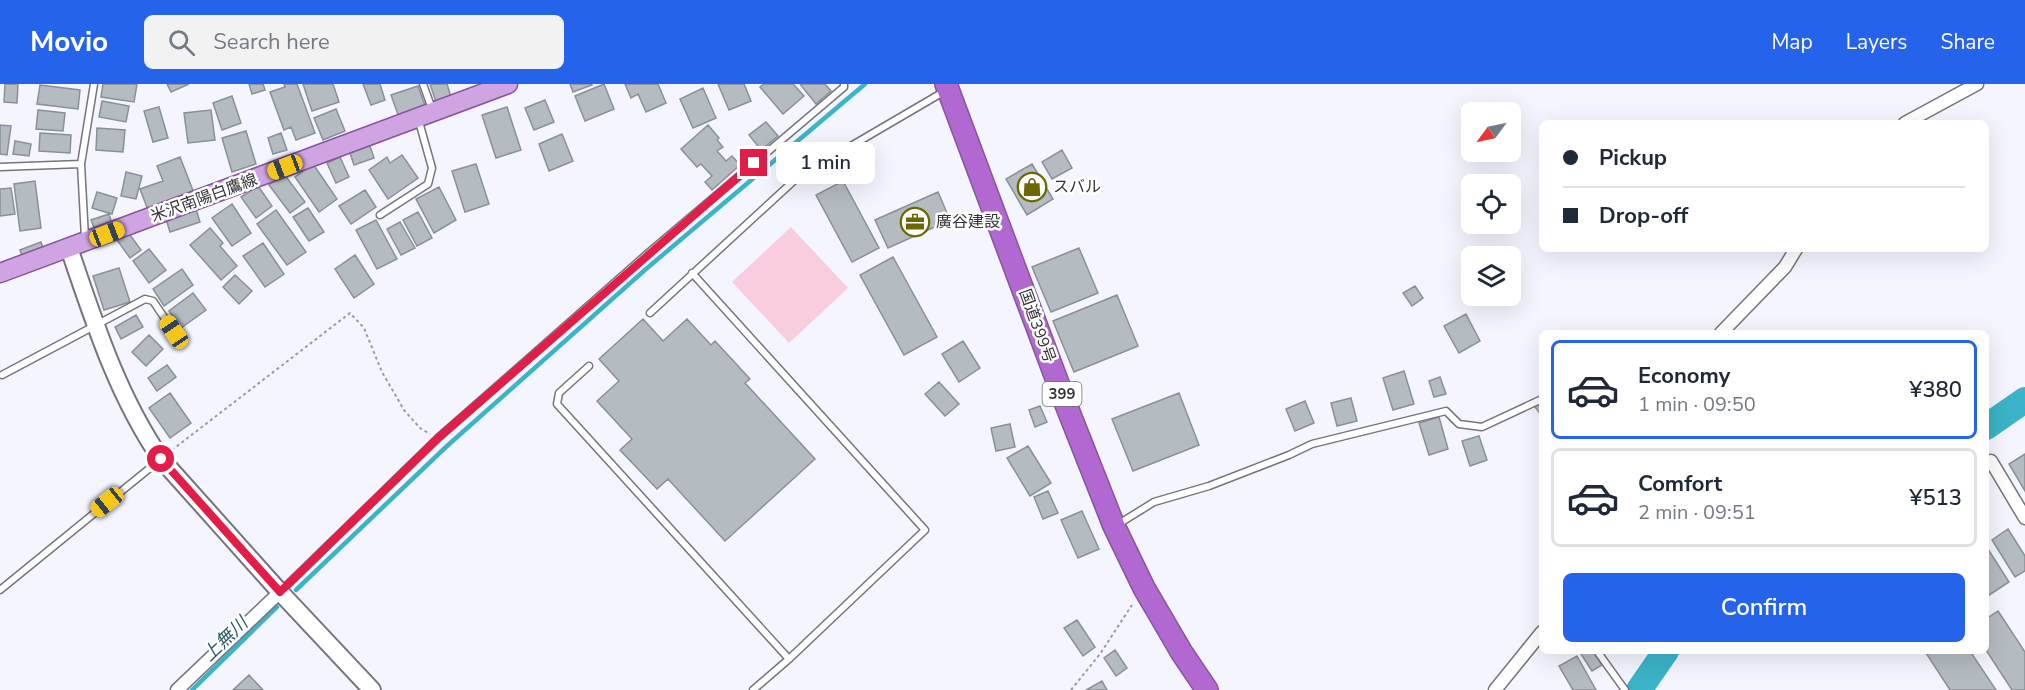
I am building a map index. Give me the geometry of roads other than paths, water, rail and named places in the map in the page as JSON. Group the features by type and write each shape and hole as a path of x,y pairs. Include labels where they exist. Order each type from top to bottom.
{"highway":[{"name":"国道399号","path":"947,87 1114,526 1144,588 1182,653 1207,690"}],"main road":[{"name":"米沢南陽白鷹線","path":"0,273 508,84"}],"street":[{"path":"1911,120 1977,84"},
{"path":"77,245 95,326 124,398 146,437 161,459 280,592 372,690"},
{"path":"1724,330 1785,267 1794,252"},
{"path":"1991,461 2025,518"},
{"path":"177,690 280,592"},
{"path":"1495,690 1539,636"}],"lane":[{"path":"77,245 81,164 94,84"},
{"path":"380,215 428,184 432,168 423,84"},
{"path":"280,592 438,438 844,84"},
{"path":"650,313 798,177 947,87"},
{"path":"0,166 81,164"},
{"path":"692,273 925,530 789,659 753,690"},
{"path":"2,375 145,299 153,301 174,332"},
{"path":"589,366 559,393 557,404 789,659"},
{"path":"1114,526 1154,502 1209,486 1312,444 1446,411 1459,424 1482,427 1539,400"},
{"path":"0,590 161,459"},
{"path":"1599,654 1625,690"}],"waterway":[{"name":"上無川","path":"296,590 447,446 646,269 865,84"},
{"path":"1989,425 2025,400"},
{"name":"上無川","path":"192,690 277,607"},
{"path":"1639,690 1664,654"}],"place":[{"name":"スバル","path":"1032,187"},
{"name":"廣谷建設","path":"915,222"}]}
